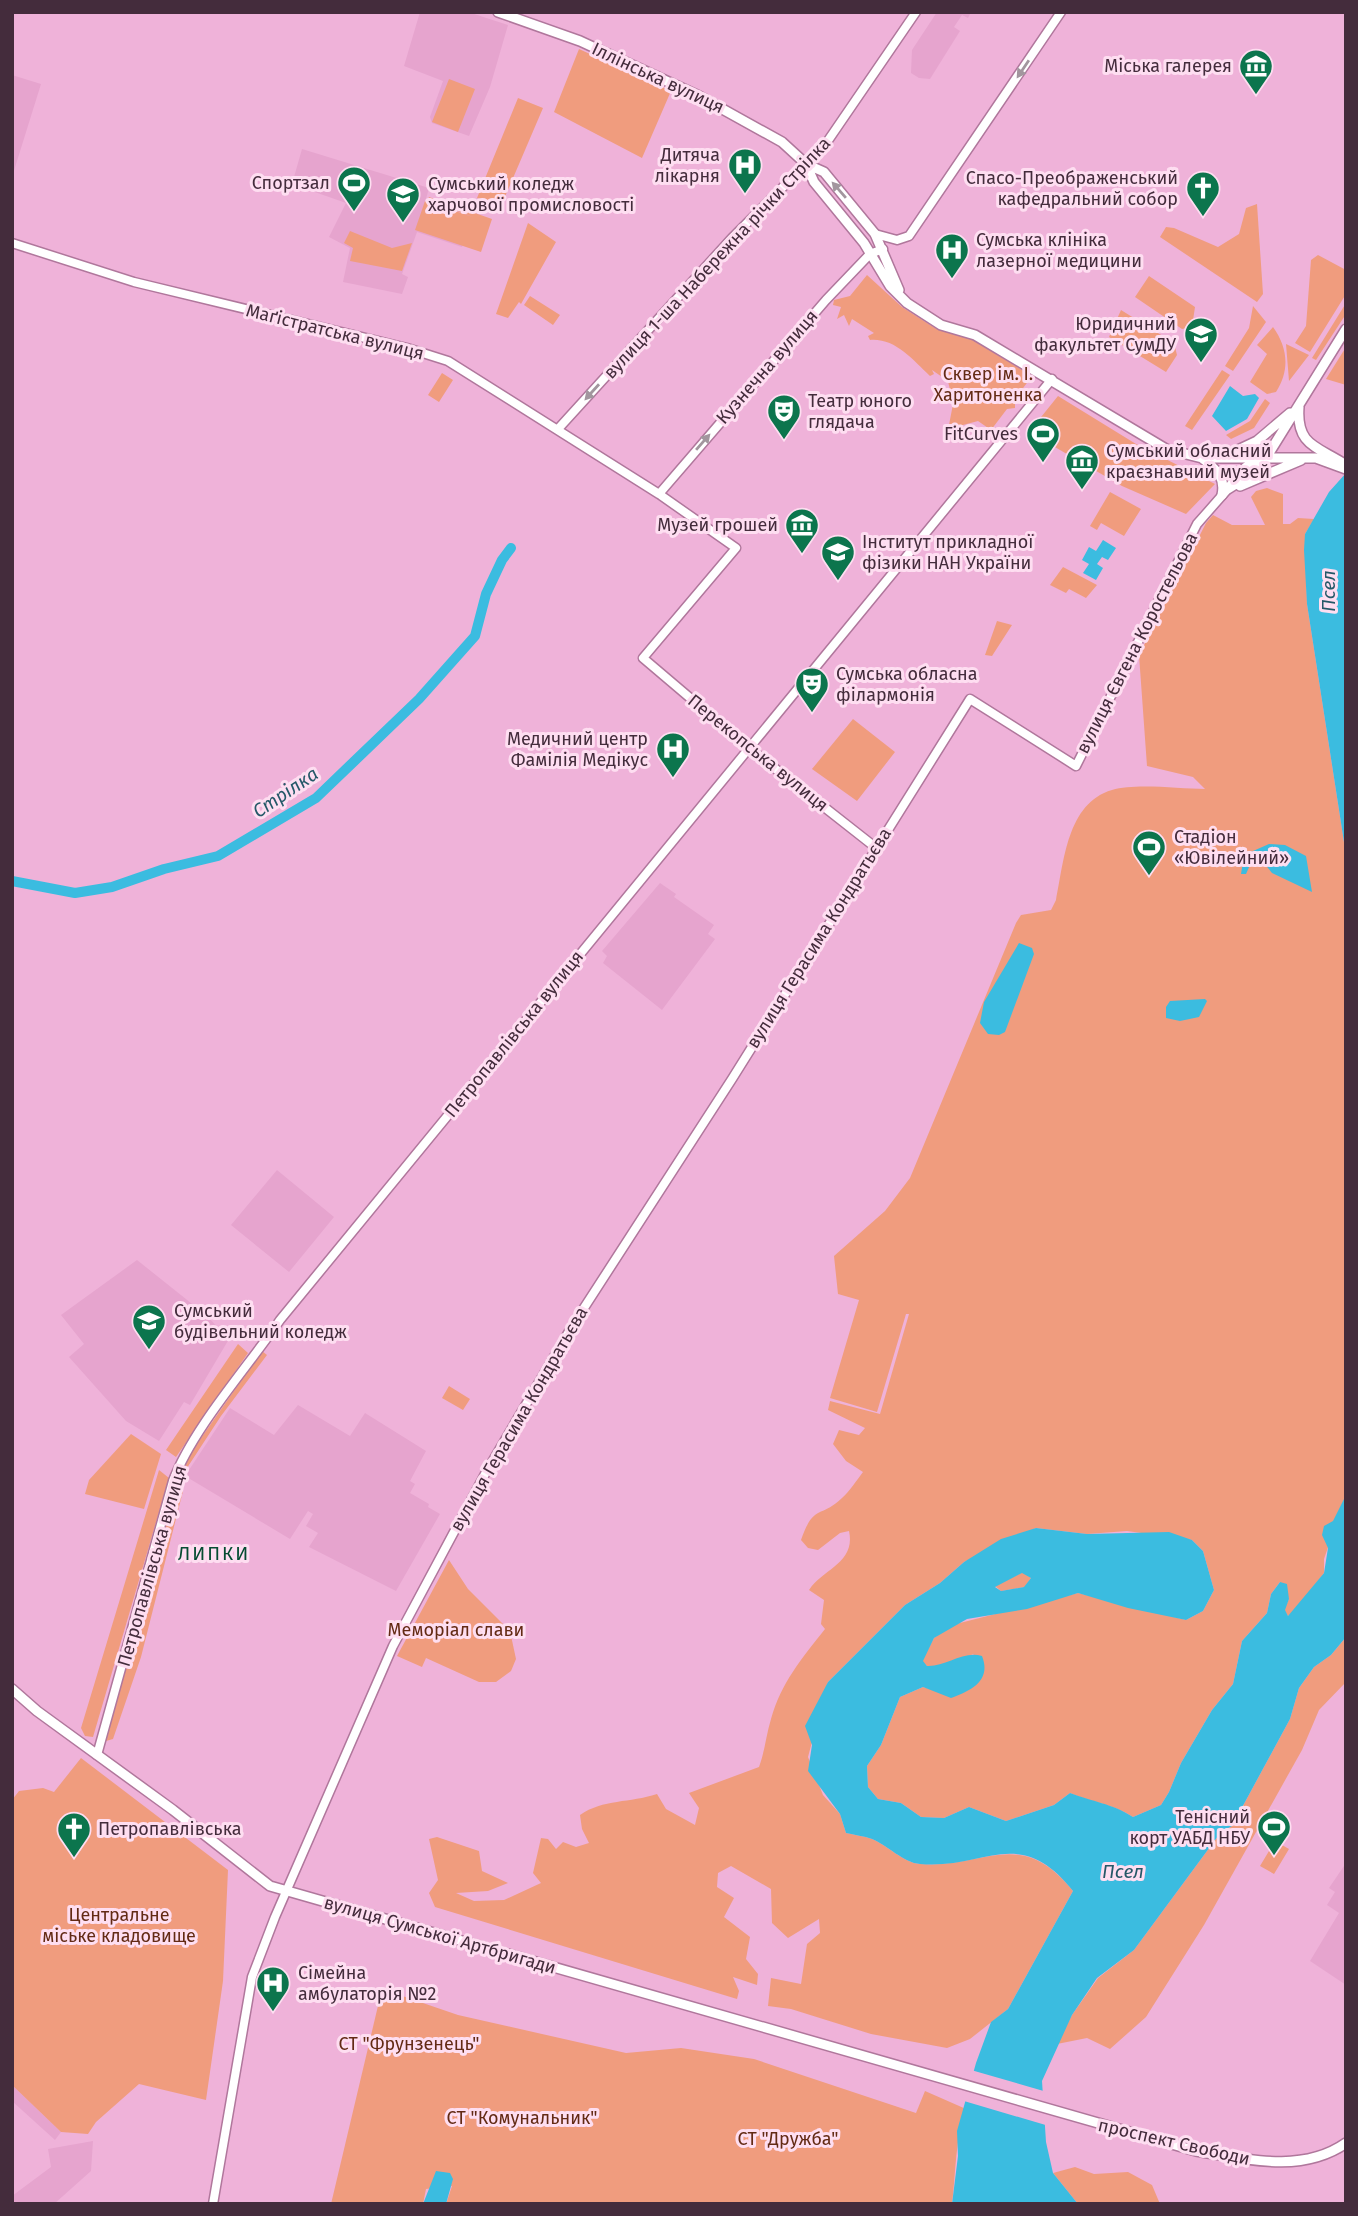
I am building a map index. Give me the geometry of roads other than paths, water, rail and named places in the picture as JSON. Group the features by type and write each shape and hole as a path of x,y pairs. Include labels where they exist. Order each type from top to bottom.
{"main road":[{"name":"Іллінська вулиця","path":"498,12 580,41 698,96 776,138 806,164"},
{"path":"806,164 824,172 875,234 895,283 907,303"},
{"path":"806,164 814,182 870,254 880,274 907,303 941,325 975,335 1166,449 1202,458 1316,458 1346,467"},
{"path":"1225,492 1252,474 1266,458 1346,329"},
{"path":"1299,405 1300,434 1346,467"},
{"path":"1219,458 1257,441 1299,405"},
{"path":"1202,458 1220,474 1225,492"},
{"path":"1225,492 1305,458"},
{"name":"вулиця Сумської Артбригади","path":"12,1689 270,1886 923,2073"},
{"name":"проспект Свободи","path":"923,2073 1196,2151 1265,2162 1323,2156 1346,2143"}],"street":[{"name":"вулиця 1-ша Набережна річки Стрілка","path":"558,429 732,238 825,145 916,12"},
{"path":"875,234 889,240 909,236 1061,12"},
{"name":"Маґістратська вулиця","path":"12,243 134,282 426,353 448,361 659,494 737,548 643,658"},
{"name":"Кузнечна вулиця","path":"659,494 818,310 870,254 883,249"},
{"name":"Петропавлівська вулиця","path":"97,1755 173,1481 183,1459 279,1320 1052,379"},
{"name":"вулиця Євгена Коростельова","path":"970,699 1076,766 1197,524 1225,492"},
{"name":"Перекопська вулиця","path":"643,658 749,748 875,847"},
{"name":"вулиця Герасима Кондратьєва","path":"213,2204 248,1992 275,1917 393,1646 485,1475 609,1266 732,1079 970,699"}],"water":[{"path":"1230,386 1243,396 1255,394 1259,398 1247,419 1226,431 1212,416"},
{"name":"Псел","path":"1346,473 1346,855 1307,604 1304,550 1305,534 1329,492"},
{"path":"1103,540 1116,548 1108,560 1102,557 1097,564 1103,568 1096,580 1083,573 1089,564 1082,560 1089,547 1096,551"},
{"path":"1269,844 1285,845 1306,856 1312,892 1272,873 1264,863 1250,865 1246,874 1241,874 1244,855"},
{"path":"1019,943 1032,948 1034,954 1005,1032 999,1035 988,1034 980,1023 984,1002"},
{"path":"1170,1001 1207,1001 1199,1017 1180,1021 1166,1018 1166,1007"},
{"name":"Псел","path":"1346,1495 1346,1637 1331,1655 1314,1667 1299,1688 1290,1719 1232,1826 1221,1832 1134,1950 1097,1978 1072,2015 1042,2081 1046,2142 1053,2173 1078,2204 952,2204 958,2156 957,2131 976,2063 991,2022 1008,2009 1073,1891 1054,1871 1035,1859 1018,1854 1000,1854 943,1864 920,1864 908,1861 872,1839 846,1833 840,1814 808,1771 812,1745 805,1726 828,1682 905,1605 1001,1539 1036,1528 1087,1534 1169,1532 1192,1540 1203,1551 1214,1590 1203,1611 1186,1620 1128,1608 1078,1593 1027,1609 967,1619 934,1638 923,1661 927,1666 968,1655 982,1656 982,1678 972,1688 951,1698 923,1687 900,1697 881,1745 867,1766 868,1787 878,1799 901,1803 921,1817 944,1818 969,1807 1006,1821 1054,1805 1070,1793 1133,1817 1161,1805 1181,1763 1212,1710 1233,1684 1242,1641 1267,1613 1271,1594 1280,1582 1287,1584 1289,1599 1285,1610 1288,1616 1324,1573 1328,1548 1322,1535 1324,1526 1333,1521","holes":["1022,1573 1031,1578 1024,1587 1001,1591 995,1587"]},
{"path":"436,2171 450,2173 453,2179 446,2204 423,2204"}],"waterway":[{"name":"Стрілка","path":"12,881 75,893 112,887 164,869 218,856 316,798 419,699 475,636 486,594 502,560 511,548"}],"place":[{"name":"Міська галерея","path":"1256,96"},
{"name":"Дитяча лікарня","path":"745,195"},
{"name":"Спортзал","path":"354,213"},
{"name":"Спасо-Преображенський кафедральний собор","path":"1203,218"},
{"name":"Сумський коледж харчової промисловості","path":"403,224"},
{"name":"Сумська клініка лазерної медицини","path":"952,280"},
{"name":"Юридичний факультет СумДУ","path":"1201,364"},
{"name":"Театр юного глядача","path":"784,441"},
{"name":"FitCurves","path":"1043,464"},
{"name":"Сумський обласний краєзнавчий музей","path":"1082,491"},
{"name":"Музей грошей","path":"802,555"},
{"name":"Інститут прикладної фізики НАН України","path":"838,582"},
{"name":"Сумська обласна філармонія","path":"812,714"},
{"name":"Медичний центр Фамілія Медікус","path":"673,779"},
{"name":"Стадіон «Ювілейний»","path":"1149,877"},
{"name":"Сумський будівельний коледж","path":"149,1351"},
{"name":"Тенісний корт УАБД НБУ","path":"1274,1857"},
{"name":"Петропавлівська","path":"74,1859"},
{"name":"Сімейна амбулаторія №2","path":"273,2013"}],"district":[{"name":"ЛИПКИ","path":"214,1553"}],"park label":[{"name":"Сквер ім. І. Харитоненка","path":"988,384"},
{"name":"Меморіал слави","path":"456,1630"},
{"name":"Центральне міське кладовище","path":"119,1925"},
{"name":"СТ \"Фрунзенець\"","path":"409,2044"},
{"name":"СТ \"Комунальник\"","path":"522,2118"},
{"name":"СТ \"Дружба\"","path":"788,2139"}]}
